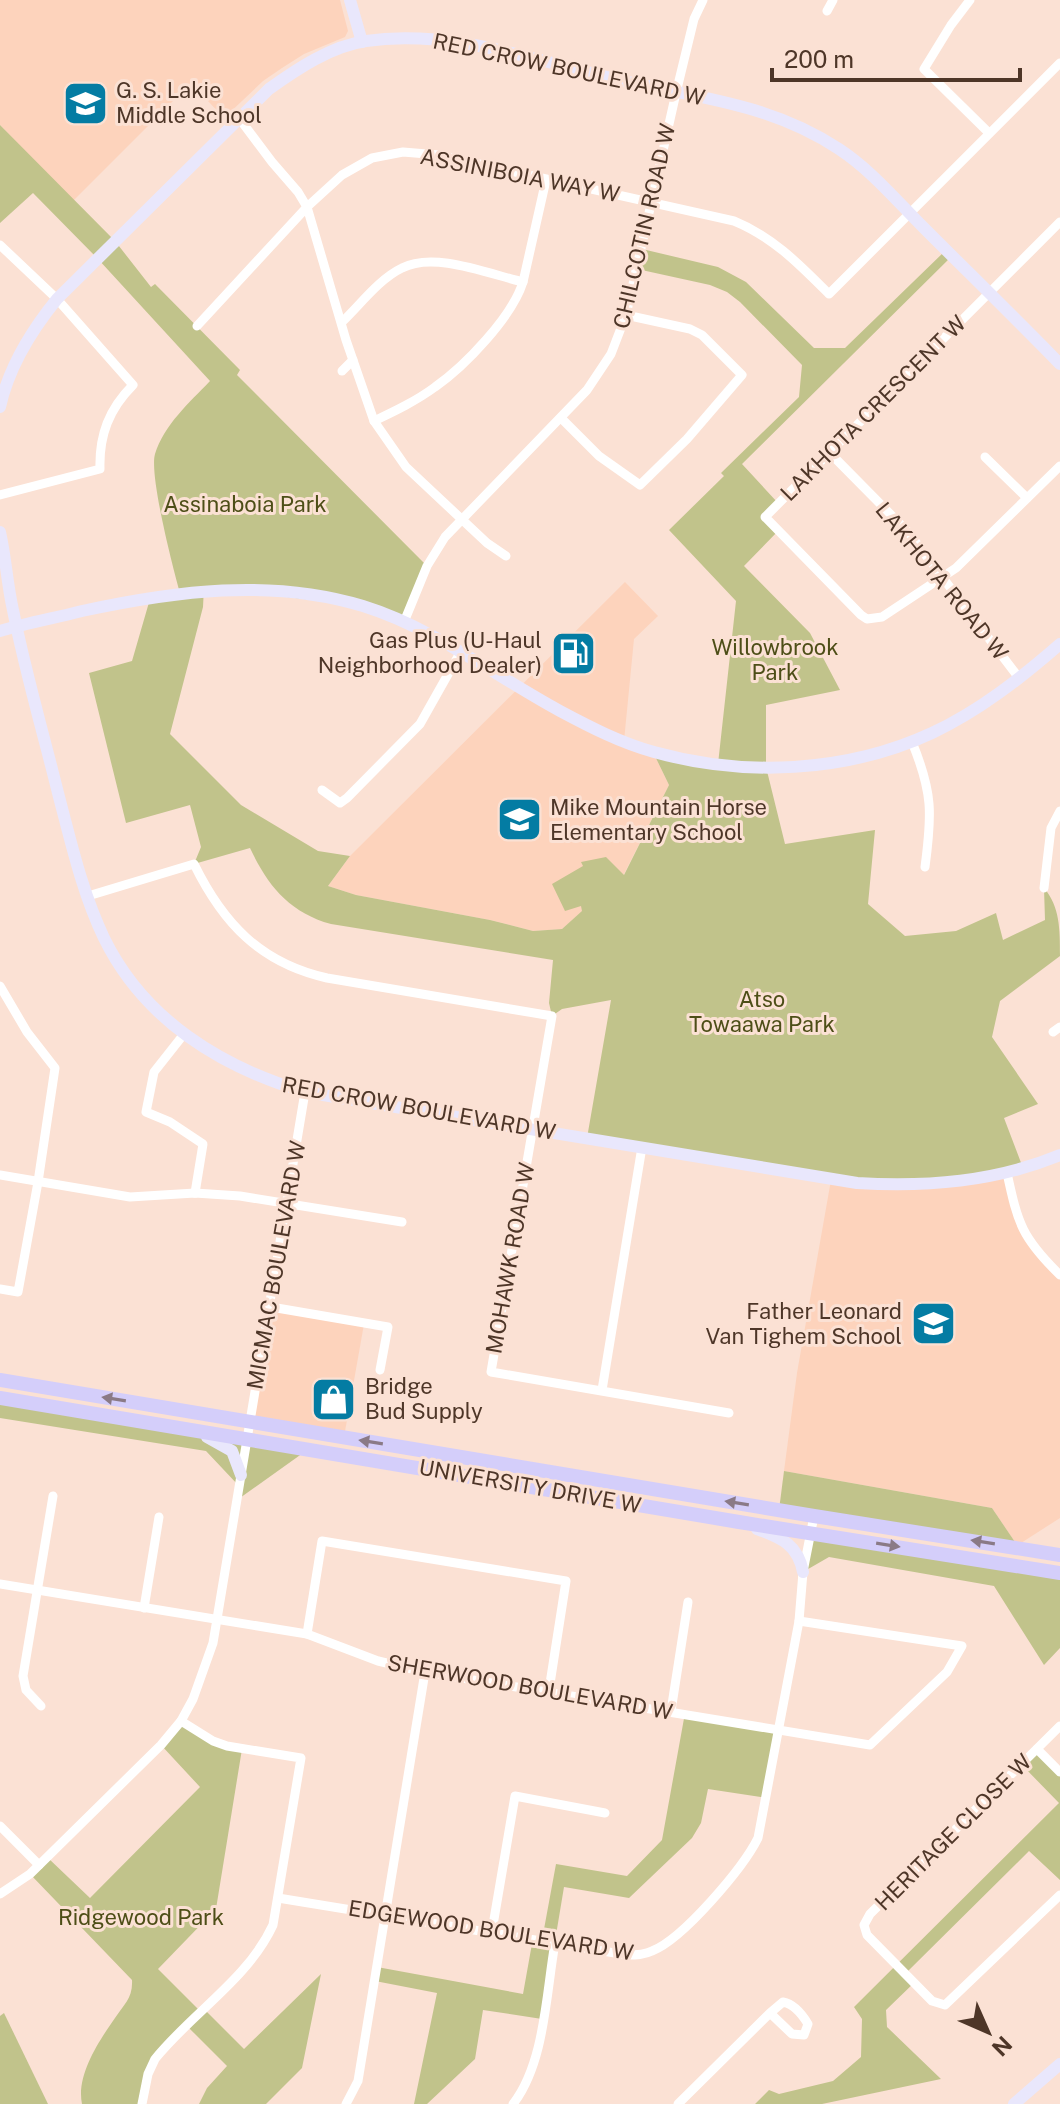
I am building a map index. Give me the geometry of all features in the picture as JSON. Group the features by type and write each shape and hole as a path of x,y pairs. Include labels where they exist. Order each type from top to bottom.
{"main road":[{"name":"UNIVERSITY DRIVE W","path":"0,1380 1060,1555"},
{"name":"UNIVERSITY DRIVE W","path":"0,1398 1060,1573"}],"street":[{"path":"350,0 362,42"},
{"name":"CHILCOTIN ROAD W","path":"404,622 436,550 461,517 561,418 611,354 626,315 694,19 703,0"},
{"path":"827,11 833,0"},
{"path":"970,0 924,69 989,133"},
{"name":"RED CROW BOULEVARD W","path":"0,407 18,356 57,299 269,89 329,54 362,42 410,38 453,41 764,111 819,137 860,165 1060,364"},
{"path":"909,213 1060,63"},
{"path":"239,118 307,207 374,421 406,467 506,556"},
{"name":"ASSINIBOIA WAY W","path":"197,326 307,207 342,175 372,158 403,152 439,155 734,221 755,230 790,254 829,294 909,213"},
{"path":"374,421 414,400 448,376 505,318 523,282 546,180"},
{"name":"LAKHOTA CRESCENT W","path":"1060,222 765,517 867,619 882,617 969,556 1060,466"},
{"path":"0,245 57,299 133,385 119,399 110,415 103,436 100,469 0,495"},
{"path":"342,322 399,268 422,261 454,265 523,282"},
{"path":"561,418 599,456 640,485 687,439 742,375 702,335 626,315"},
{"path":"342,371 353,360"},
{"name":"LAKHOTA ROAD W","path":"829,452 908,532 1019,678"},
{"path":"985,457 1027,498"},
{"name":"RED CROW BOULEVARD W","path":"0,532 17,626 76,864 88,896 116,959 148,1001 202,1048 248,1073 305,1092 857,1183 940,1184 1007,1173 1060,1155"},
{"path":"0,631 148,597 261,588 331,598 404,622 522,690 602,732 644,749 695,761 736,766 803,767 832,764 912,742 965,715 1019,678 1060,644"},
{"path":"322,790 340,803 347,798 420,724 460,653"},
{"path":"912,742 925,772 930,796 932,820 925,867"},
{"path":"1044,888 1051,828 1060,811"},
{"path":"88,896 194,864 223,914 254,944 292,968 327,978 552,1016 532,1128"},
{"path":"0,986 27,1032 55,1068 18,1292 0,1289"},
{"path":"184,1034 154,1072 146,1112 170,1122 203,1144 195,1193"},
{"name":"MICMAC BOULEVARD W","path":"0,1894 39,1865 161,1745 181,1721 208,1663 271,1307 305,1092"},
{"name":"MOHAWK ROAD W","path":"532,1128 491,1372 729,1413"},
{"path":"602,1390 642,1147"},
{"path":"1007,1173 1023,1232 1034,1249 1060,1275"},
{"path":"0,1175 130,1197 195,1193 240,1196 402,1222"},
{"path":"271,1307 388,1327 380,1370"},
{"path":"181,1427 227,1446 236,1458 241,1475"},
{"path":"41,1706 26,1690 23,1676 53,1496"},
{"name":"EDGEWOOD BOULEVARD W","path":"278,1898 555,1943 640,1955 653,1951 679,1932 734,1876 758,1838 799,1621 803,1572 814,1516"},
{"path":"144,1608 159,1517"},
{"path":"739,1522 791,1544 800,1557 803,1572"},
{"path":"307,1634 322,1541 566,1581 549,1690"},
{"name":"SHERWOOD BOULEVARD W","path":"0,1584 307,1634 378,1661 425,1672 870,1745 947,1672 962,1646 799,1621"},
{"path":"671,1711 688,1602"},
{"path":"346,2104 358,2081 425,1672"},
{"path":"142,2104 148,2074 155,2059 260,1949 273,1925 301,1758 227,1746 181,1721"},
{"name":"HERITAGE CLOSE W","path":"1060,1726 870,1914 864,1925 867,1935 932,2001 942,2006 953,2000 1060,1895"},
{"name":"HERITAGE CLOSE W","path":"1037,1749 1060,1772"},
{"path":"492,1931 515,1796 605,1813"},
{"path":"0,1826 39,1865"},
{"path":"513,2104 536,2059 555,1943"},
{"path":"678,2104 770,2013"},
{"path":"1014,2104 1060,2064"}],"shaded area":[{"name":"G. S. Lakie Middle School","path":"0,0 340,0 348,31 345,37 304,54 263,81 224,118 191,83 73,201 0,125"},
{"name":"Mike Mountain Horse Elementary School","path":"625,582 658,616 634,639 624,741 653,752 669,785 623,876 562,929 533,931 356,895 328,886 350,856"},
{"name":"Father Leonard Van Tighem School","path":"1007,1173 1017,1218 1060,1275 1060,1518 1021,1543 1015,1542 992,1508 784,1471 797,1373 831,1180"},
{"path":"271,1307 364,1324 344,1437 250,1421"}],"green space":[{"path":"0,125 115,241 151,287 155,284 240,370 237,375 427,566 404,622 361,606 204,587 203,607 170,734 241,805 318,851 350,856 328,886 356,895 533,931 562,929 582,911 581,906 565,911 552,884 583,866 581,862 606,857 624,875 669,785 653,752 718,764 736,601 669,530 724,476 721,473 799,397 802,365 740,302 710,285 637,269 642,249 718,267 746,282 814,348 845,348 946,250 952,256 742,464 778,503 765,517 779,530 744,566 810,633 840,690 766,705 766,767 785,844 875,830 868,904 905,936 956,931 996,913 1003,940 1045,920 1044,888 1053,903 1059,928 1060,956 1000,1001 992,1037 1038,1104 1004,1118 1023,1168 908,1185 587,1138 611,1000 562,1009 552,1016 549,1003 553,960 316,919 292,905 272,886 250,848 194,864 201,847 190,805 126,823 89,673 132,661 152,592 180,593 158,501 155,454 171,424 210,381 33,193 0,223"},
{"path":"0,1398 310,1448 237,1500 239,1486 206,1451 0,1418"},
{"path":"784,1471 992,1508 1015,1542 779,1510"},
{"path":"811,1533 1060,1573 1060,1648 1044,1665 994,1586 829,1557 803,1572"},
{"path":"685,1713 780,1730 767,1798 708,1789 701,1823 692,1838 629,1898 564,1887 542,2019 483,2010 475,2059 427,2104 414,2104 437,1993 375,1981 377,1967 523,1994 533,1938 542,1940 556,1864 627,1876 662,1840"},
{"name":"Ridgewood Park","path":"181,1721 200,1733 242,1749 216,1909 158,1969 244,2049 321,1974 302,2068 266,2104 199,2104 207,2088 227,2066 186,2025 155,2059 142,2104 82,2104 82,2082 90,2059 127,2000 132,1980 30,1874 47,1857 90,1898 200,1787 161,1745"},
{"path":"1037,1749 1060,1772 1060,1880 1029,1851 908,1971 917,1980 886,2010 887,2027 941,2079 822,2104 755,2104 769,2090 779,2094 833,2081 861,2057 862,2019 854,2007 1059,1803 1021,1764"},
{"path":"4,2013 48,2104 0,2104 0,2016"}],"place":[{"name":"G. S. Lakie Middle School","path":"85,103"},
{"name":"Gas Plus (U-Haul Neighborhood Dealer)","path":"573,653"},
{"name":"Mike Mountain Horse Elementary School","path":"519,820"},
{"name":"Father Leonard Van Tighem School","path":"933,1324"},
{"name":"Bridge Bud Supply","path":"334,1399"}],"park label":[{"name":"Assinaboia Park","path":"245,504"},
{"name":"Willowbrook Park","path":"775,660"},
{"name":"Atso Towaawa Park","path":"762,1012"}]}
